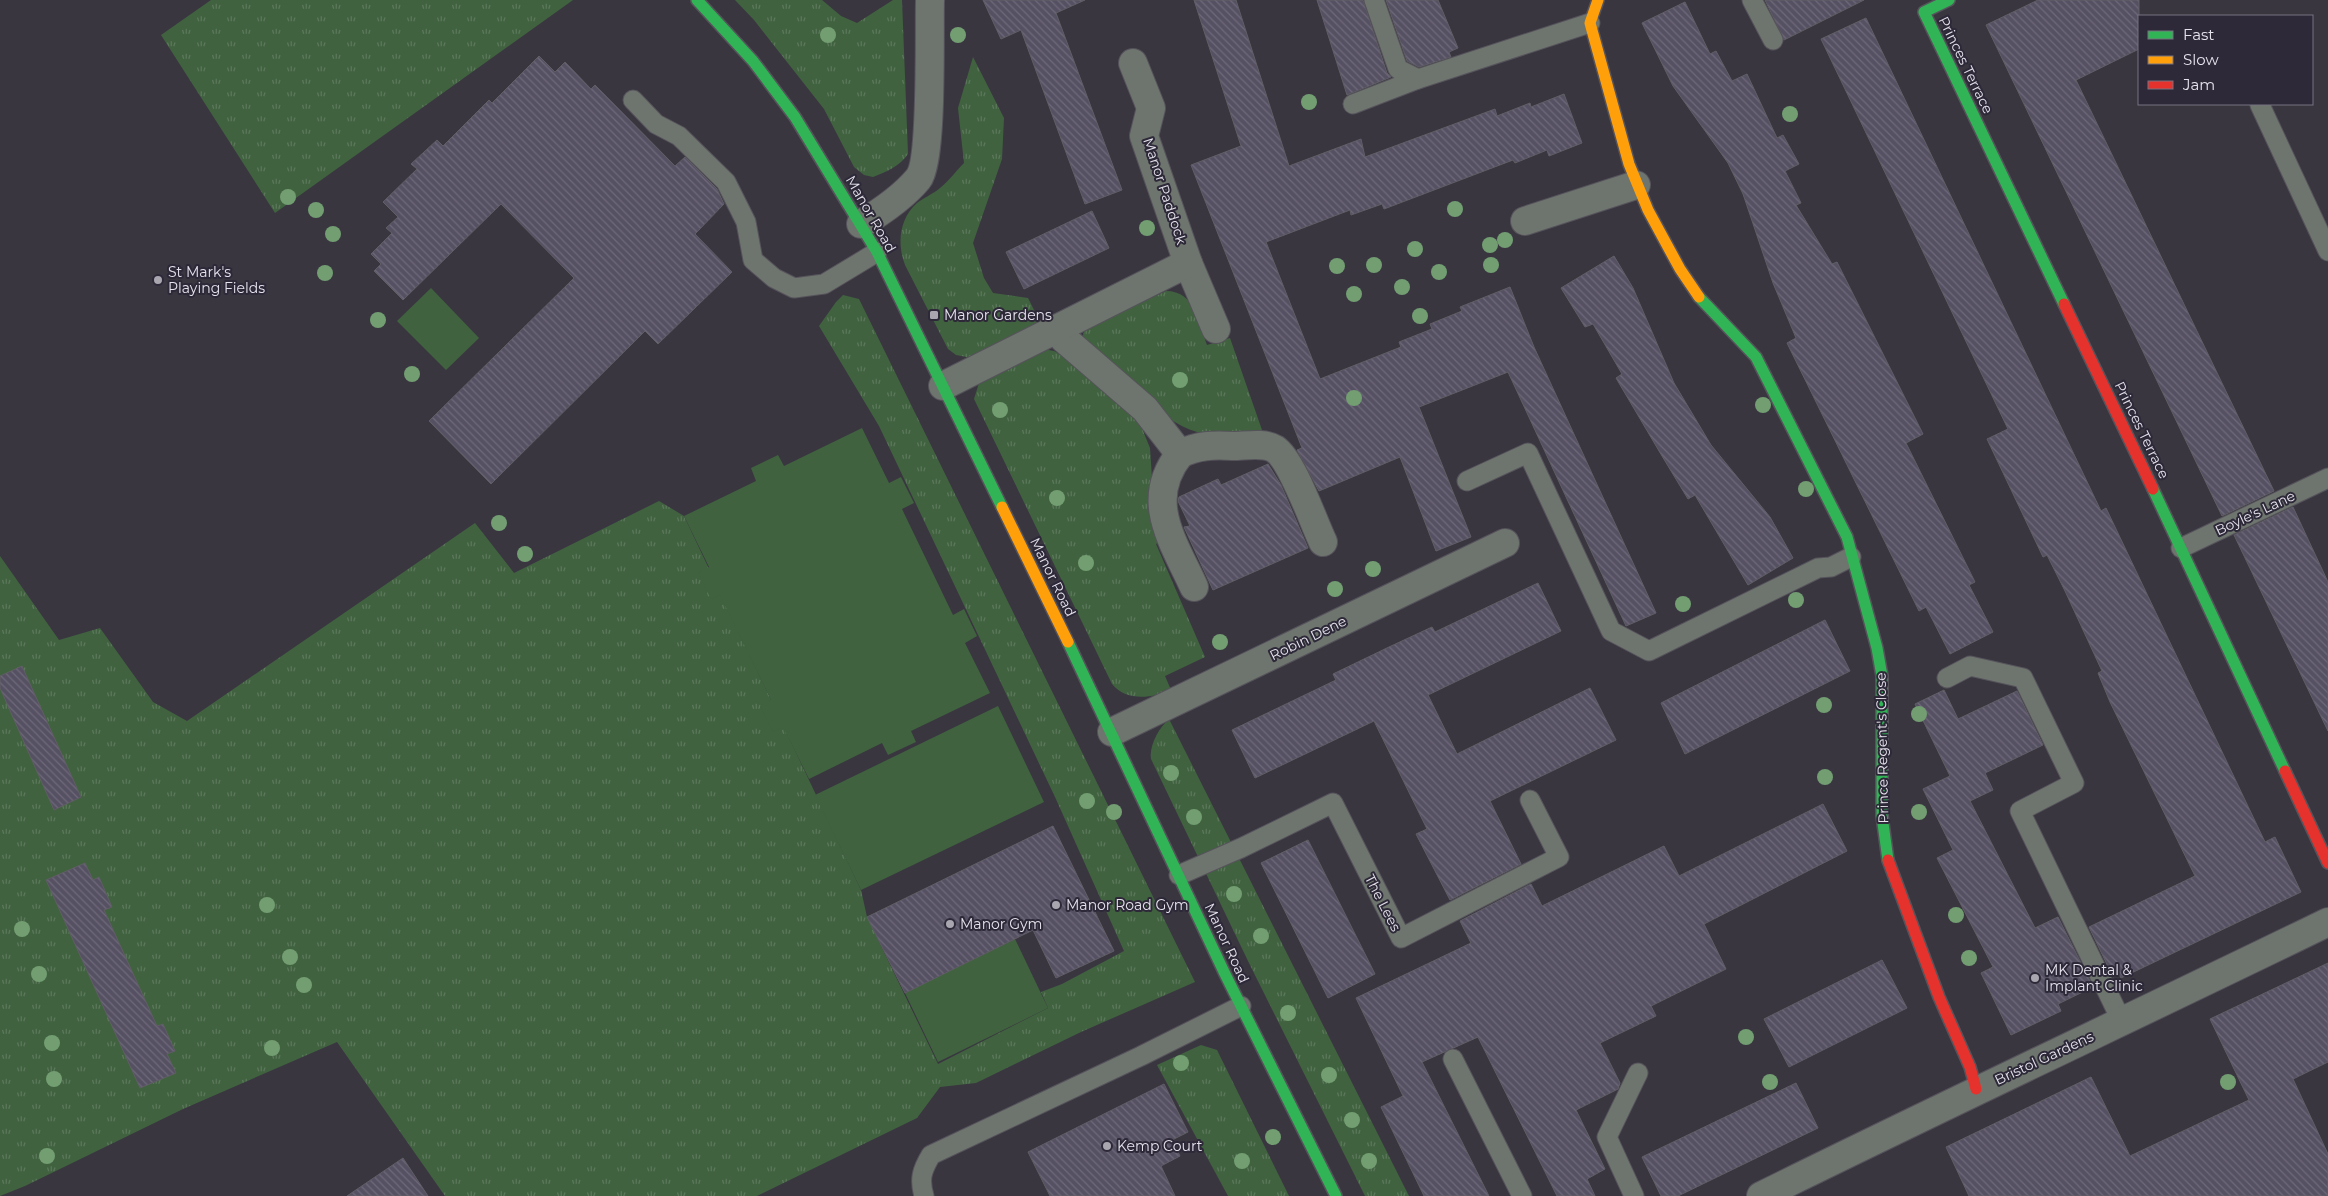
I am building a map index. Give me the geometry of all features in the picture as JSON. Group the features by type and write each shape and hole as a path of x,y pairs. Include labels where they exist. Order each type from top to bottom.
{"street":[{"name":"Manor Road","path":"697,0 753,61 795,117 877,252 1112,732 1240,1006 1336,1196"},
{"path":"861,224 883,210 918,179 924,169 927,138 930,0"},
{"path":"1590,23 1598,0"},
{"name":"Princes Terrace","path":"1949,0 1924,12 2182,548 2328,863"},
{"name":"Prince Regent's Close","path":"1590,23 1636,185 1656,227 1696,293 1756,357 1847,537 1851,557 1865,601 1882,676 1880,775 1887,857 1939,997 1970,1067 1976,1089"},
{"name":"Manor Paddock","path":"1132,63 1151,108 1144,136 1188,263 1216,329"},
{"path":"1525,221 1636,185"},
{"name":"Manor Paddock","path":"943,386 1188,263"},
{"path":"1059,329 1064,338 1145,409 1180,454"},
{"path":"1194,587 1170,533 1161,495 1167,474 1180,454 1193,448 1205,445 1264,446 1275,449 1288,465 1322,542"},
{"name":"Robin Dene","path":"1112,732 1505,544"},
{"name":"Bristol Gardens","path":"1761,1196 1976,1089 2122,1022 2328,922"}],"lane":[{"path":"1374,0 1398,69 1418,79"},
{"path":"1752,0 1773,40"},
{"path":"1353,104 1418,79 1590,23"},
{"path":"633,100 656,124 678,136 726,182 746,222 753,260 774,278 794,288 824,284 877,252"},
{"path":"2260,105 2328,251"},
{"path":"1467,481 1528,453 1611,631 1648,651 1818,568 1831,567 1851,557"},
{"name":"Boyle's Lane","path":"2182,548 2328,478"},
{"path":"1947,678 1970,666 2023,678 2074,783 2020,811 2122,1022"},
{"name":"The Lees","path":"1180,875 1241,848 1332,803 1401,938 1559,857 1530,800"},
{"path":"924,1196 920,1184 922,1169 931,1155 1141,1056 1240,1006"},
{"path":"1453,1059 1522,1196"},
{"path":"1634,1196 1607,1137 1638,1073"}],"green space":[{"path":"211,0 573,0 275,213 161,35"},
{"path":"735,0 822,0 841,16 857,23 893,0 902,0 908,154 905,158 892,168 873,177 864,175 854,167 824,109 754,20"},
{"path":"973,57 1004,118 1002,159 973,243 984,278 993,293 1028,298 1043,328 977,359 956,355 948,349 905,265 901,249 903,224 911,209 919,201 943,185 964,163 958,108"},
{"path":"431,288 479,338 446,370 397,321"},
{"path":"1166,291 1176,292 1190,302 1198,318 1207,345 1230,338 1262,430 1221,435 1205,434 1182,426 1152,406 1136,392 1082,338 1085,329"},
{"path":"843,295 859,299 1195,982 1081,1032 976,1083 940,1087 917,1118 757,1196 445,1196 337,1042 183,1109 25,1186 0,1196 0,556 59,640 100,628 153,702 187,721 475,523 514,573 659,501 684,516 861,890 867,917 938,1064 1048,1008 1041,992 1062,984 1124,951 1055,797 879,426 819,326"},
{"path":"1043,349 1054,351 1074,362 1139,421 1150,448 1153,494 1162,541 1156,544 1205,657 1165,676 1171,690 1164,693 1140,697 1132,696 1118,690 1112,684 974,399 979,383"},
{"path":"862,428 889,483 901,477 914,503 902,509 953,615 964,609 977,636 965,643 990,693 911,731 916,742 888,755 882,743 809,779 783,727 773,732 760,706 771,700 720,595 711,599 698,572 709,567 684,516 756,481 751,468 778,455 784,466"},
{"path":"998,706 1044,802 861,890 815,795"},
{"path":"1169,719 1409,1196 1365,1196 1248,961 1151,759 1156,737"},
{"path":"1015,939 1048,1008 938,1062 905,993"},
{"path":"1201,1045 1217,1050 1289,1196 1228,1196 1157,1065"}],"building":[{"path":"983,0 1085,0 1056,13 1122,190 1085,204 1021,30 1001,39"},
{"path":"1194,0 1236,0 1289,166 1361,139 1365,157 1495,109 1497,116 1530,103 1531,107 1564,94 1582,143 1549,156 1547,150 1515,163 1513,160 1384,209 1382,204 1351,215 1350,210 1266,242 1320,379 1401,347 1399,342 1432,329 1430,324 1462,311 1460,307 1510,287 1534,347 1656,613 1626,626 1508,372 1419,407 1471,537 1436,551 1400,457 1319,491 1297,450 1302,448 1191,165 1241,146"},
{"path":"1317,0 1363,0 1387,73 1391,77 1347,95"},
{"path":"1386,0 1438,0 1458,48 1449,52 1451,57 1419,67 1407,61"},
{"path":"1765,0 1864,0 1784,40"},
{"path":"2038,0 2139,0 2138,49 2076,80 2274,491 2222,516 1986,25"},
{"path":"1685,2 1710,54 1716,51 1732,81 1747,74 1777,138 1783,135 1799,164 1785,171 1801,203 1796,205 1832,264 1837,262 1923,434 1906,443 1975,582 1969,585 1993,632 1950,654 1926,607 1919,611 1787,343 1796,338 1773,283 1743,194 1728,163 1673,86 1642,23"},
{"path":"1866,18 2101,511 2106,508 2265,842 2275,837 2301,892 2121,978 2119,974 2113,977 2089,927 2195,876 2110,702 2098,673 2102,671 2065,591 2047,555 2043,557 1987,439 2008,429 1821,39"},
{"path":"539,56 555,72 565,62 591,89 595,85 675,166 685,157 717,189 724,204 695,234 732,272 658,344 645,331 491,484 429,421 574,278 501,204 403,300 374,271 381,264 371,254 392,233 386,228 398,217 383,202 417,169 411,164 437,140 443,146 489,100 492,103"},
{"path":"1092,211 1109,248 1024,289 1006,252"},
{"path":"1614,256 1633,288 1674,383 1711,445 1770,517 1793,558 1748,585 1695,495 1688,499 1662,456 1616,378 1622,374 1593,324 1585,327 1561,288"},
{"path":"1268,464 1281,485 1308,548 1213,590 1184,527 1190,526 1178,501 1179,497 1218,479 1221,485"},
{"path":"2293,507 2328,582 2328,731 2234,535"},
{"path":"1538,583 1561,631 1428,695 1457,754 1590,688 1616,740 1490,801 1521,864 1450,900 1416,834 1427,829 1374,721 1255,778 1232,730 1336,680 1333,674 1389,647 1432,627 1435,632"},
{"path":"1825,620 1850,671 1685,754 1661,703"},
{"path":"22,666 81,797 54,810 0,688 0,676"},
{"path":"1944,690 1958,719 2017,691 2043,745 1985,773 1993,790 1970,801 2035,928 2058,917 2093,987 2058,1004 2061,1011 2011,1035 1981,973 1993,967 1937,858 1953,850 1923,789 1950,776 1915,704"},
{"path":"1823,804 1847,851 1704,924 1726,969 1651,1006 1656,1016 1600,1043 1620,1083 1618,1089 1576,1110 1605,1169 1587,1179 1595,1196 1557,1196 1478,1037 1422,1062 1489,1196 1424,1196 1381,1107 1403,1096 1356,998 1471,943 1460,921 1531,884 1542,906 1664,846 1679,876"},
{"path":"1053,826 1114,951 1056,978 1033,930 905,993 867,917"},
{"path":"1308,840 1375,974 1328,998 1261,863"},
{"path":"85,863 93,880 99,877 112,907 104,910 157,1026 163,1024 175,1051 167,1054 176,1073 140,1088 46,880"},
{"path":"1882,960 1907,1008 1789,1067 1764,1019"},
{"path":"2328,963 2328,1062 2293,1079 2328,1154 2328,1196 1969,1196 1946,1147 2091,1077 2130,1156 2249,1100 2210,1019"},
{"path":"1796,1083 1818,1128 1678,1196 1661,1196 1642,1157"},
{"name":"Kemp Court","path":"1164,1084 1188,1132 1172,1140 1180,1156 1161,1166 1175,1196 1050,1196 1028,1152"},
{"path":"403,1158 428,1196 347,1196"}],"traffic: fast":[{"path":"697,0 753,61 795,117 877,252 1002,507"},
{"path":"1949,0 1924,12 2064,304"},
{"path":"1699,297 1756,357 1847,537 1877,648 1882,676 1882,816 1888,860"},
{"path":"2153,489 2285,771"},
{"path":"1068,642 1225,974 1336,1196"}],"traffic: slow":[{"path":"1598,0 1590,23 1629,164 1648,210 1680,269 1699,297"},
{"path":"1002,507 1068,642"}],"traffic: jam":[{"path":"2064,304 2153,489"},
{"path":"2285,771 2328,863"},
{"path":"1888,860 1939,997 1970,1067 1976,1089"}],"place":[{"name":"St Mark's Playing Fields","path":"158,280"},
{"name":"Manor Gardens","path":"934,315"},
{"name":"Manor Road Gym","path":"1056,905"},
{"name":"Manor Gym","path":"950,924"},
{"name":"MK Dental & Implant Clinic","path":"2035,978"},
{"name":"Kemp Court","path":"1107,1146"}]}
